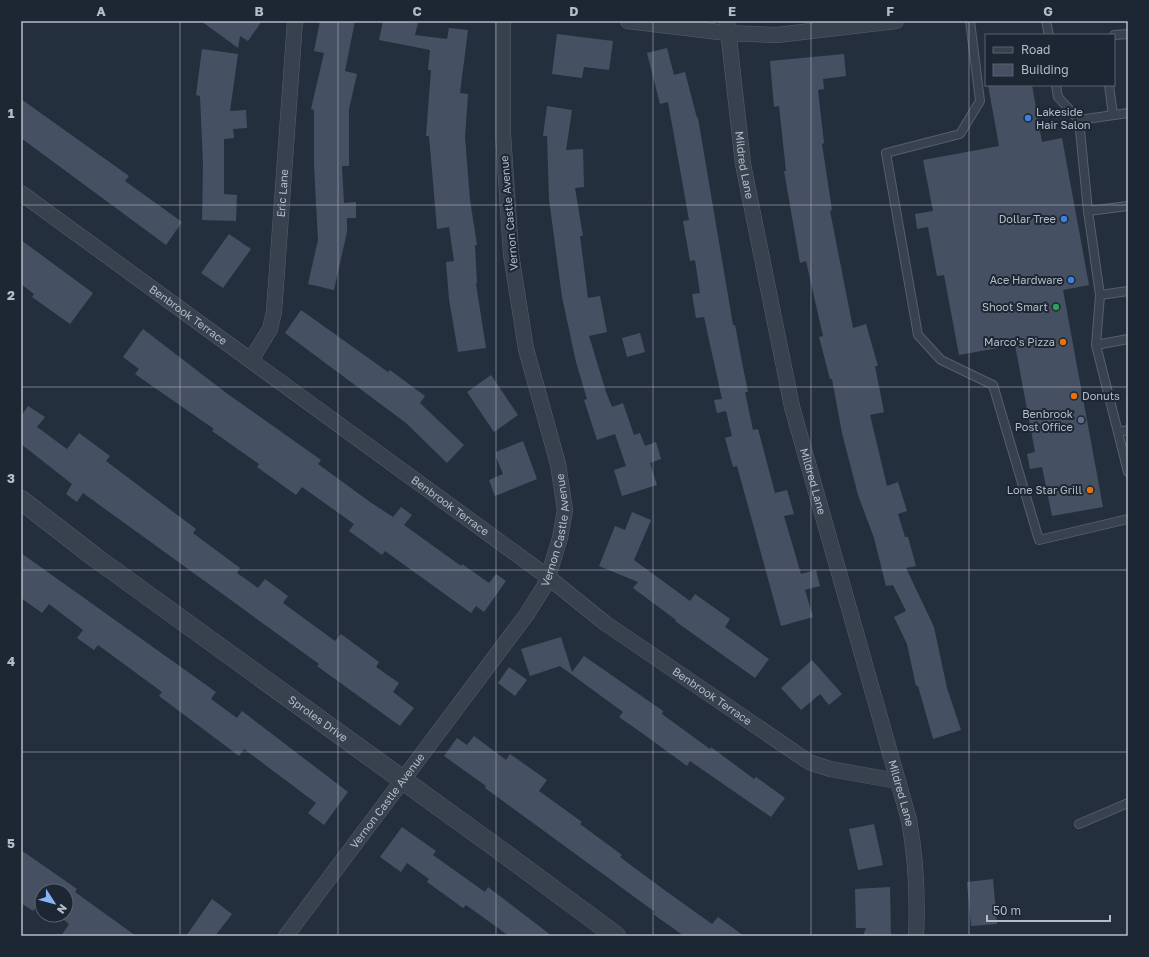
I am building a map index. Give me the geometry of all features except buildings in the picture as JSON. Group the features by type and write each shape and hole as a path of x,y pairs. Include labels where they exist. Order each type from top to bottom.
{"street":[{"name":"Eric Lane","path":"251,360 270,329 274,312 295,21"},
{"name":"Vernon Castle Avenue","path":"286,936 527,614 544,587 560,538 565,510 558,464 526,349 511,254 503,134 503,21"},
{"path":"628,21 727,27 777,35 896,21"},
{"name":"Mildred Lane","path":"727,27 743,164 792,407 909,820 915,855 918,902 916,936"},
{"name":"Benbrook Terrace","path":"21,193 548,577 605,623 809,762 830,769 897,781"},
{"name":"Sproles Drive","path":"21,500 96,558 403,779 616,936"}],"lane":[{"path":"970,21 980,101 960,134 886,153 918,335 942,360 993,385 1039,540 1128,519"},
{"path":"1046,21 1049,34"},
{"path":"1115,35 1128,34"},
{"path":"1056,86 1058,97 1079,120 1088,211 1100,295 1096,345 1128,472"},
{"path":"1109,86 1113,115"},
{"path":"1079,120 1128,113"},
{"path":"1088,211 1128,206"},
{"path":"1100,295 1128,291"},
{"path":"1096,345 1128,339"},
{"path":"1118,432 1128,430"},
{"path":"1080,824 1128,804"}],"place":[{"name":"Lakeside Hair Salon","path":"1028,118"},
{"name":"Dollar Tree","path":"1064,219"},
{"name":"Ace Hardware","path":"1071,280"},
{"name":"Shoot Smart","path":"1056,307"},
{"name":"Marco's Pizza","path":"1063,342"},
{"name":"Donuts","path":"1074,396"},
{"name":"Benbrook Post Office","path":"1081,420"},
{"name":"Lone Star Grill","path":"1090,490"}]}
